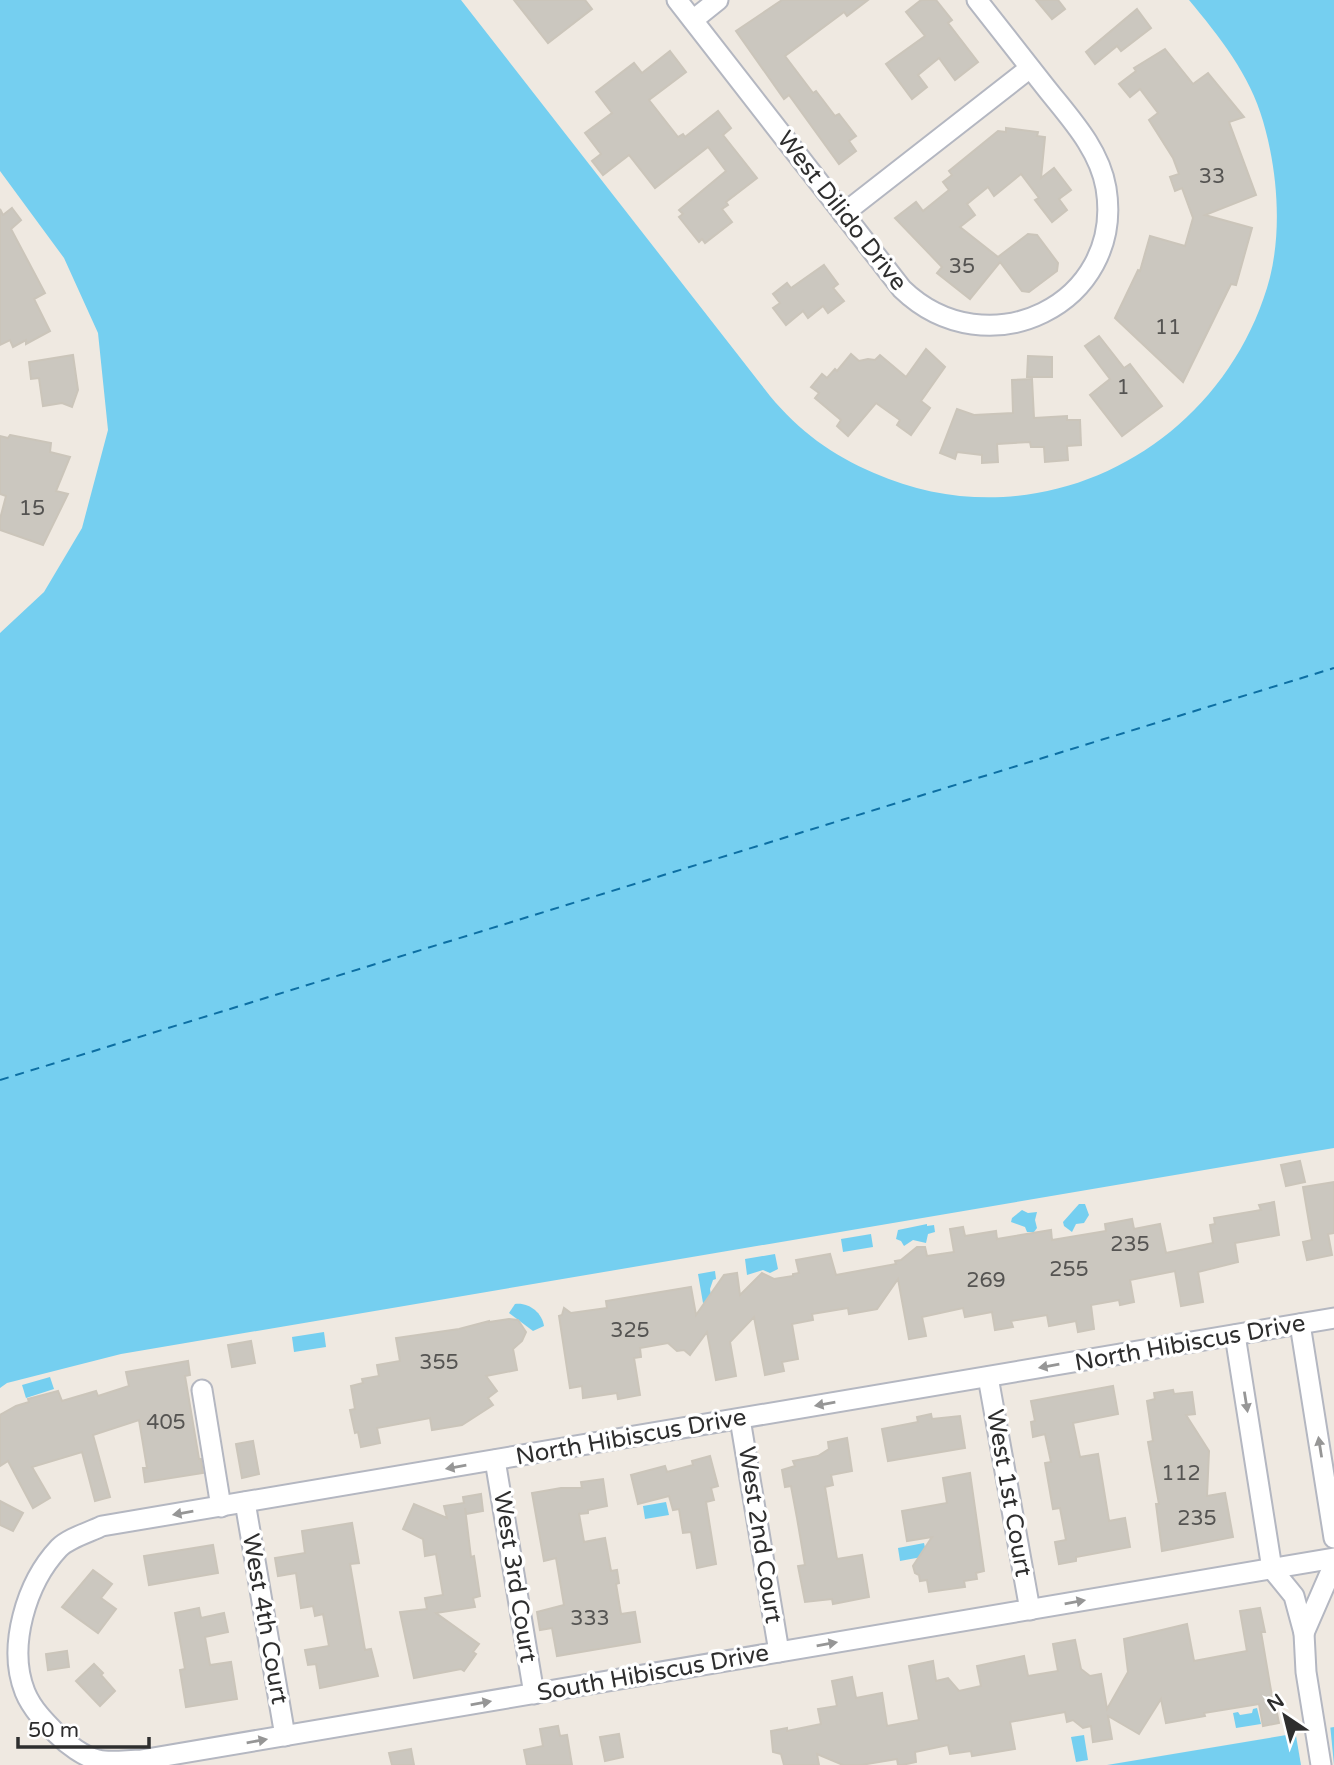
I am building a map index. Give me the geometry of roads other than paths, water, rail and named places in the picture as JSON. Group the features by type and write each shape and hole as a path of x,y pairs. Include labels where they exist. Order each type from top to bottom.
{"street":[{"name":"West Dilido Drive","path":"677,0 902,289 924,308 970,326 1001,326 1029,319 1055,306 1080,283 1097,259 1105,231 1107,202 1102,173 1092,149 1030,68"},
{"path":"693,20 718,0"},
{"path":"843,214 1030,68 977,0"},
{"name":"North Hibiscus Drive","path":"18,1667 19,1636 26,1607 40,1575 61,1546 102,1526 1334,1318"},
{"path":"1300,1324 1334,1538"},
{"path":"1235,1335 1272,1569 1294,1596 1304,1633 1306,1672 1321,1765"},
{"name":"West 1st Court","path":"988,1377 1030,1610"},
{"path":"202,1390 220,1507"},
{"name":"West 2nd Court","path":"740,1419 779,1652"},
{"name":"West 3rd Court","path":"495,1460 534,1694"},
{"name":"West 4th Court","path":"245,1502 285,1736"},
{"name":"South Hibiscus Drive","path":"18,1667 25,1693 39,1716 65,1742 97,1760 141,1760 1334,1558"},
{"path":"1304,1633 1334,1564"}],"water":[{"path":"0,0 461,0 770,396 793,420 830,450 874,473 935,492 996,497 1056,489 1112,469 1163,438 1207,396 1242,346 1267,288 1275,247 1277,204 1272,161 1263,121 1242,72 1189,0 1334,0 1334,1148 121,1354 7,1383 0,1388 0,633 44,592 82,528 108,430 98,333 64,258 0,171"},
{"path":"1079,1204 1085,1204 1089,1215 1084,1223 1076,1224 1072,1232 1063,1222"},
{"path":"1022,1210 1028,1213 1037,1212 1037,1228 1034,1232 1027,1232 1025,1227 1011,1222"},
{"path":"934,1225 935,1232 928,1234 926,1243 913,1240 904,1246 896,1239 898,1230"},
{"path":"871,1234 873,1247 843,1252 841,1239"},
{"path":"775,1254 778,1269 770,1273 763,1270 747,1275 745,1259"},
{"path":"715,1271 716,1279 710,1289 712,1301 703,1303 698,1274"},
{"path":"515,1304 534,1309 544,1326 533,1331 509,1313"},
{"path":"324,1332 326,1347 294,1352 292,1337"},
{"path":"50,1377 54,1389 26,1398 22,1385"},
{"path":"666,1502 669,1515 645,1519 643,1506"},
{"path":"924,1543 927,1556 900,1561 898,1548"},
{"path":"1257,1708 1261,1724 1236,1728 1233,1713 1252,1713 1253,1709"},
{"path":"1334,1727 1334,1765 1107,1765"},
{"path":"1084,1735 1088,1760 1076,1762 1071,1737"}]}
